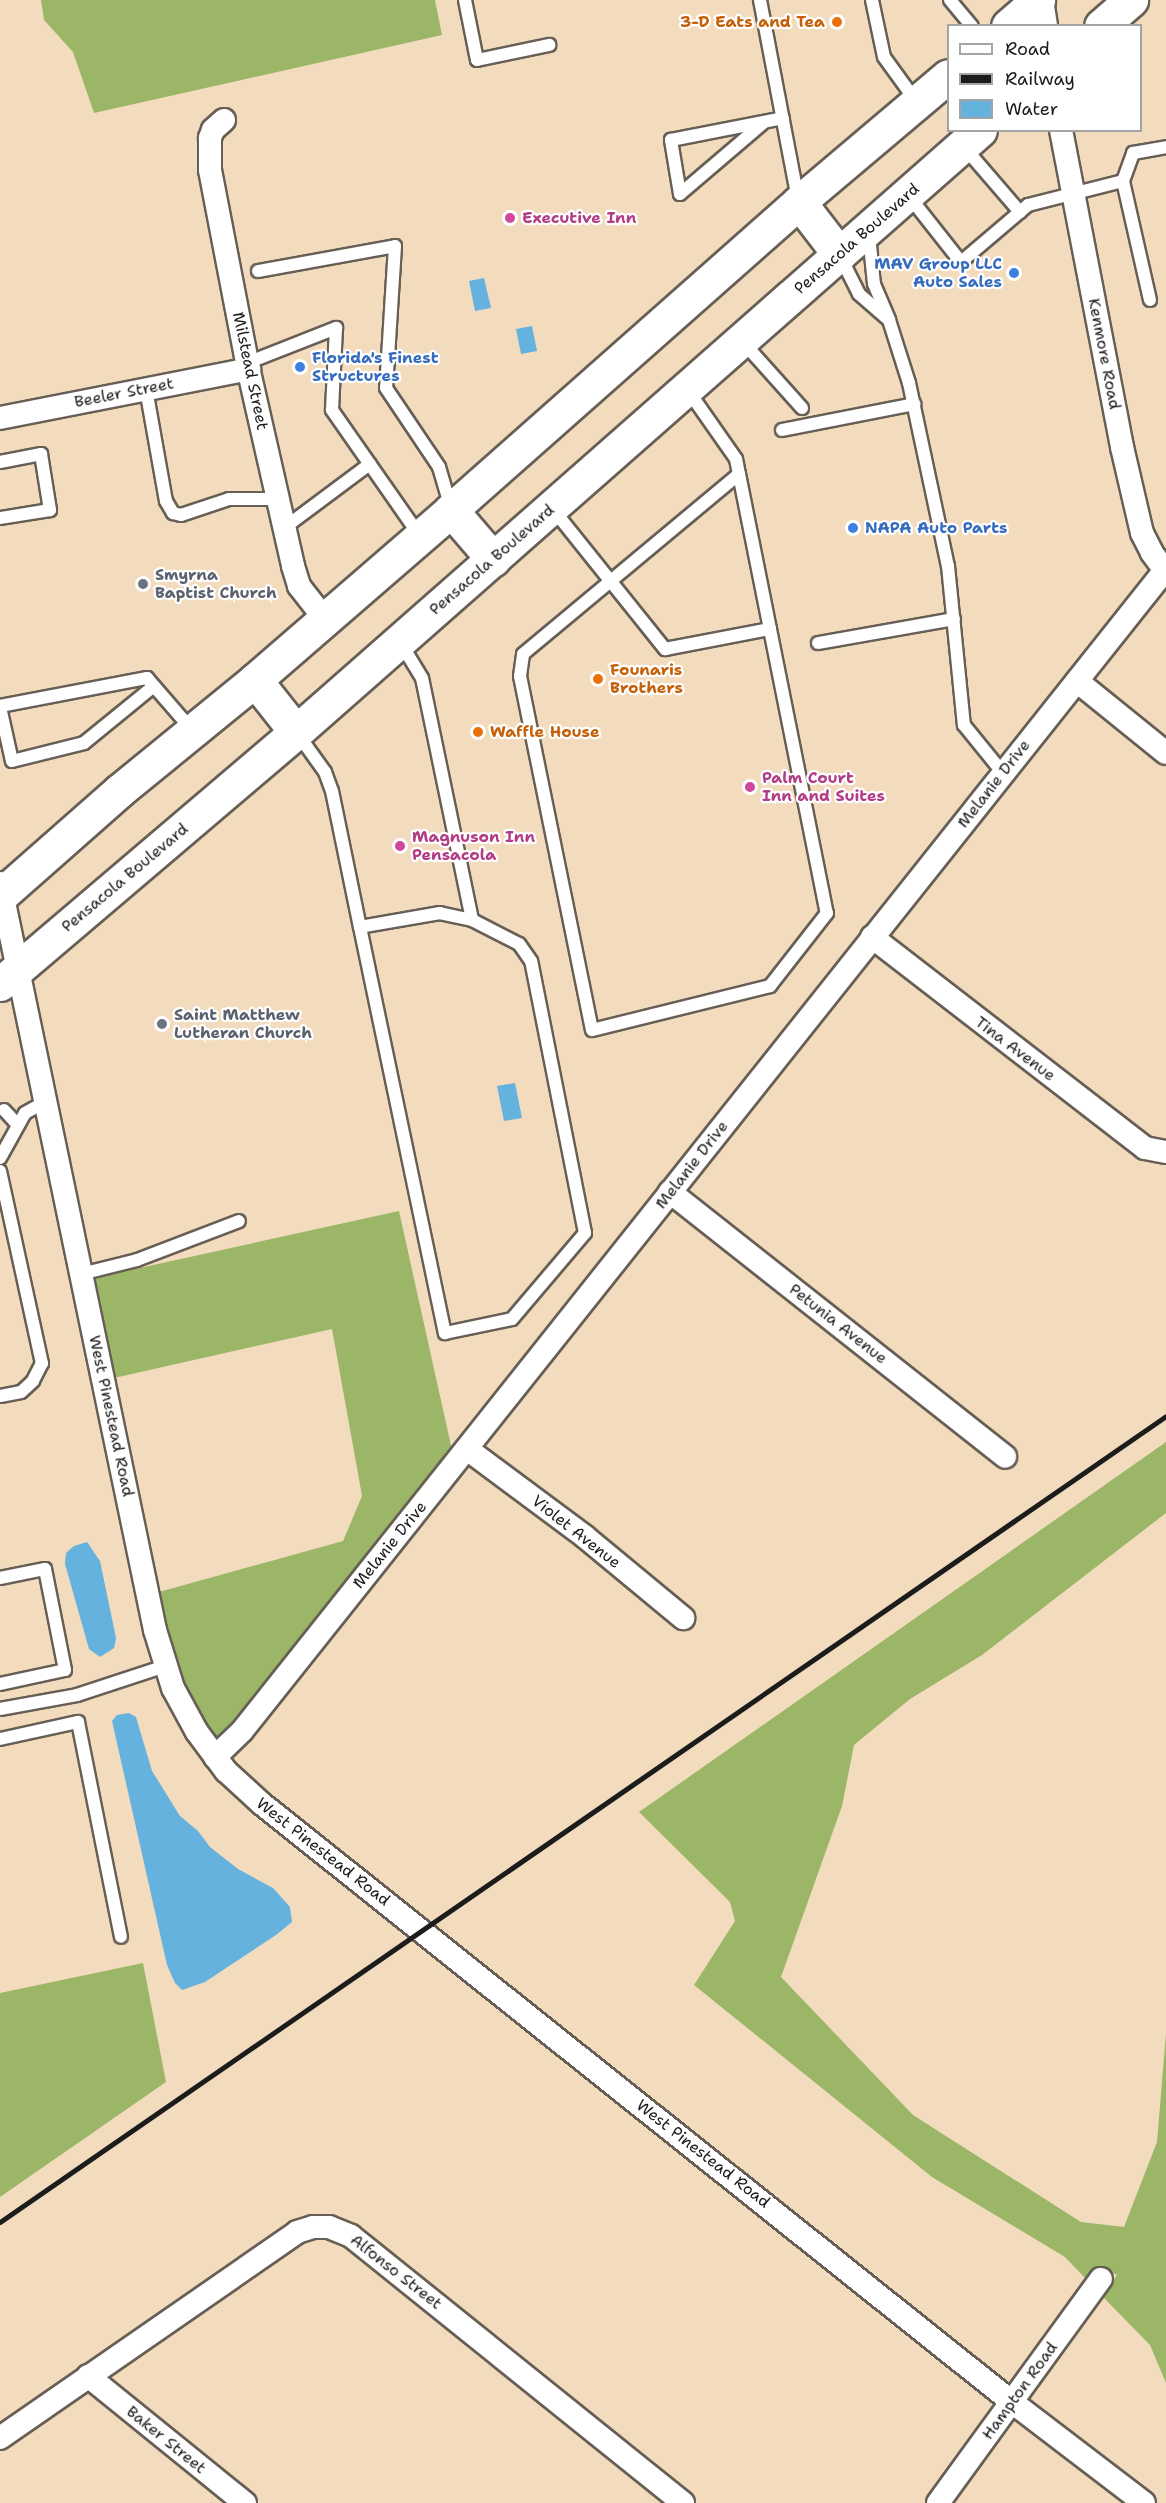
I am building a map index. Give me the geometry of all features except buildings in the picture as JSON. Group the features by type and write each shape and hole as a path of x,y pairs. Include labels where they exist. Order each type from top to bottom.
{"main road":[{"path":"1010,24 1040,0"},
{"path":"1103,24 1131,0"},
{"path":"1,892 119,791 255,680 799,202 947,77"},
{"name":"Pensacola Boulevard","path":"9,976 296,732 971,138"},
{"path":"799,202 839,254"},
{"path":"451,510 493,559"},
{"path":"255,680 296,732"}],"street":[{"path":"1040,0 1046,24"},
{"name":"Milstead Street","path":"224,120 213,130 210,138 210,170 248,366 299,586 324,618"},
{"name":"Kenmore Road","path":"1061,132 1122,447 1142,533 1152,553 1166,570"},
{"name":"Beeler Street","path":"0,417 146,389 248,366"},
{"name":"Melanie Drive","path":"215,1757 242,1731 1166,570"},
{"path":"1077,681 1166,753"},
{"name":"West Pinestead Road","path":"1,892 9,976 47,1101 81,1274 165,1666 184,1711 215,1757 262,1804 1012,2402 1144,2503"},
{"name":"Tina Avenue","path":"872,937 1145,1148 1164,1152"},
{"name":"Petunia Avenue","path":"670,1192 1005,1458"},
{"name":"Violet Avenue","path":"467,1449 584,1536 683,1618"},
{"name":"Alfonso Street","path":"0,2438 297,2232 313,2227 329,2227 351,2236 683,2503"},
{"name":"Hampton Road","path":"938,2503 1101,2279"},
{"name":"Baker Street","path":"88,2376 245,2503"}],"lane":[{"path":"465,0 477,60 549,45"},
{"path":"760,0 799,202"},
{"path":"872,0 884,57 918,103"},
{"path":"950,0 970,24"},
{"path":"764,121 680,194 671,140 764,121 783,118"},
{"path":"971,138 1020,212"},
{"path":"1150,300 1123,181 1133,153 1166,147"},
{"path":"907,194 961,262 1028,205 1123,181"},
{"path":"868,228 874,284 890,320 914,404 948,566 964,725 1003,773"},
{"path":"258,271 395,246 386,388 439,467 451,510"},
{"path":"839,254 859,294 890,320"},
{"path":"248,366 336,328 332,410 420,536"},
{"path":"741,340 802,408"},
{"path":"687,388 736,459 827,913 770,986 592,1030 520,675 523,654 739,474"},
{"path":"146,389 166,501 173,513 181,515 229,499 278,499"},
{"path":"782,430 914,404"},
{"path":"0,462 41,454 51,510 0,518"},
{"path":"284,528 370,464"},
{"path":"551,507 665,649 770,629"},
{"path":"818,644 954,619"},
{"path":"399,641 422,678 472,920"},
{"path":"154,686 84,743 12,761 0,706 147,678 154,686 193,731"},
{"path":"296,732 325,772 332,791 360,927 445,1333 512,1319 585,1233 531,962 519,944 472,920 440,913 360,927"},
{"path":"0,1158 25,1113 47,1101"},
{"path":"4,1110 17,1124"},
{"path":"0,1171 42,1363 33,1381 21,1392 0,1396"},
{"path":"81,1274 137,1260 239,1221"},
{"path":"0,1578 45,1569 65,1670 0,1684"},
{"path":"0,1709 77,1695 165,1666"},
{"path":"0,1739 78,1722 121,1937"}],"green space":[{"path":"41,0 435,0 442,35 94,113 73,52 44,20"},
{"path":"399,1211 452,1450 218,1742 184,1684 176,1662 159,1592 343,1541 362,1496 332,1329 114,1378 94,1278"},
{"path":"1166,1442 1166,1513 982,1655 910,1699 854,1745 842,1806 781,1977 913,2115 1081,2222 1124,2227 1157,2142 1166,2033 1166,2383 1150,2345 1102,2296 1117,2275 1099,2266 1088,2281 1065,2257 932,2177 694,1985 735,1921 730,1902 639,1812"},
{"path":"143,1963 166,2082 0,2197 0,1993"}],"water":[{"path":"484,278 491,308 475,311 469,281"},
{"path":"532,326 537,351 521,354 516,329"},
{"path":"515,1083 522,1118 504,1121 497,1086"},
{"path":"87,1542 100,1561 116,1638 114,1648 100,1657 89,1649 65,1564 66,1553 74,1546"},
{"path":"129,1713 136,1717 152,1771 180,1816 198,1831 210,1847 238,1869 273,1888 290,1907 292,1922 276,1935 205,1982 182,1990 175,1983 167,1965 112,1721 117,1715"}],"railway":[{"path":"0,2222 1166,1416"}],"place":[{"name":"3-D Eats and Tea","path":"837,22"},
{"name":"Executive Inn","path":"510,218"},
{"name":"MAV Group LLC Auto Sales","path":"1014,273"},
{"name":"Florida's Finest Structures","path":"300,367"},
{"name":"NAPA Auto Parts","path":"853,528"},
{"name":"Smyrna Baptist Church","path":"143,584"},
{"name":"Founaris Brothers","path":"598,679"},
{"name":"Waffle House","path":"478,732"},
{"name":"Palm Court Inn and Suites","path":"750,787"},
{"name":"Magnuson Inn Pensacola","path":"400,846"},
{"name":"Saint Matthew Lutheran Church","path":"162,1024"}]}
